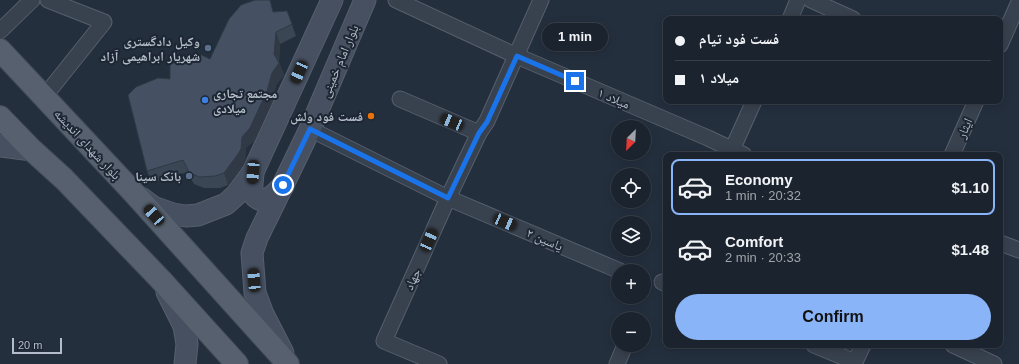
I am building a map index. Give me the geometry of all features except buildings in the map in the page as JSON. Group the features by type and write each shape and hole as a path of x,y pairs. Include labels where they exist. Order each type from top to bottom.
{"main road":[{"name":"بلوار شهدای اندیشه","path":"0,50 133,192 288,364"},
{"path":"0,117 32,150 64,179 160,279 237,364"}],"street":[{"path":"0,31 32,0"},
{"path":"44,97 104,22 48,0"},
{"path":"133,192 153,207 173,214 186,216 198,215 226,204 236,195 253,172 332,0"},
{"name":"بلوار امام خمینی","path":"288,364 263,314 255,293 252,253 256,238 310,129 365,0"},
{"name":"میلاد ۱","path":"396,0 517,56 738,152"},
{"name":"جهاد","path":"440,364 384,341 448,198 479,133 487,122 541,0"},
{"path":"791,16 798,0"},
{"path":"811,0 846,16"},
{"path":"1003,38 1019,2"},
{"path":"400,99 479,133"},
{"path":"738,152 753,104"},
{"name":"ایثار","path":"953,152 975,104"},
{"name":"یاسین ۲","path":"310,129 448,198 611,267"},
{"path":"0,146 32,150"},
{"path":"253,172 252,190 258,199 265,200 283,185"},
{"path":"1003,243 1019,250"},
{"path":"160,279 184,326 187,344 185,364"},
{"path":"821,348 855,363 862,348"},
{"path":"959,348 994,364"},
{"path":"617,364 622,352"}],"place":[{"name":"وکیل دادگستری شهریار ابراهیمی آزاد","path":"208,48"},
{"name":"مجتمع تجاری میلادی","path":"205,100"},
{"name":"فست فود ولش","path":"371,116"},
{"name":"بانک سینا","path":"189,176"}],"route":[{"path":"283,185 310,129 448,198 479,133 487,122 517,56 575,81"}]}
